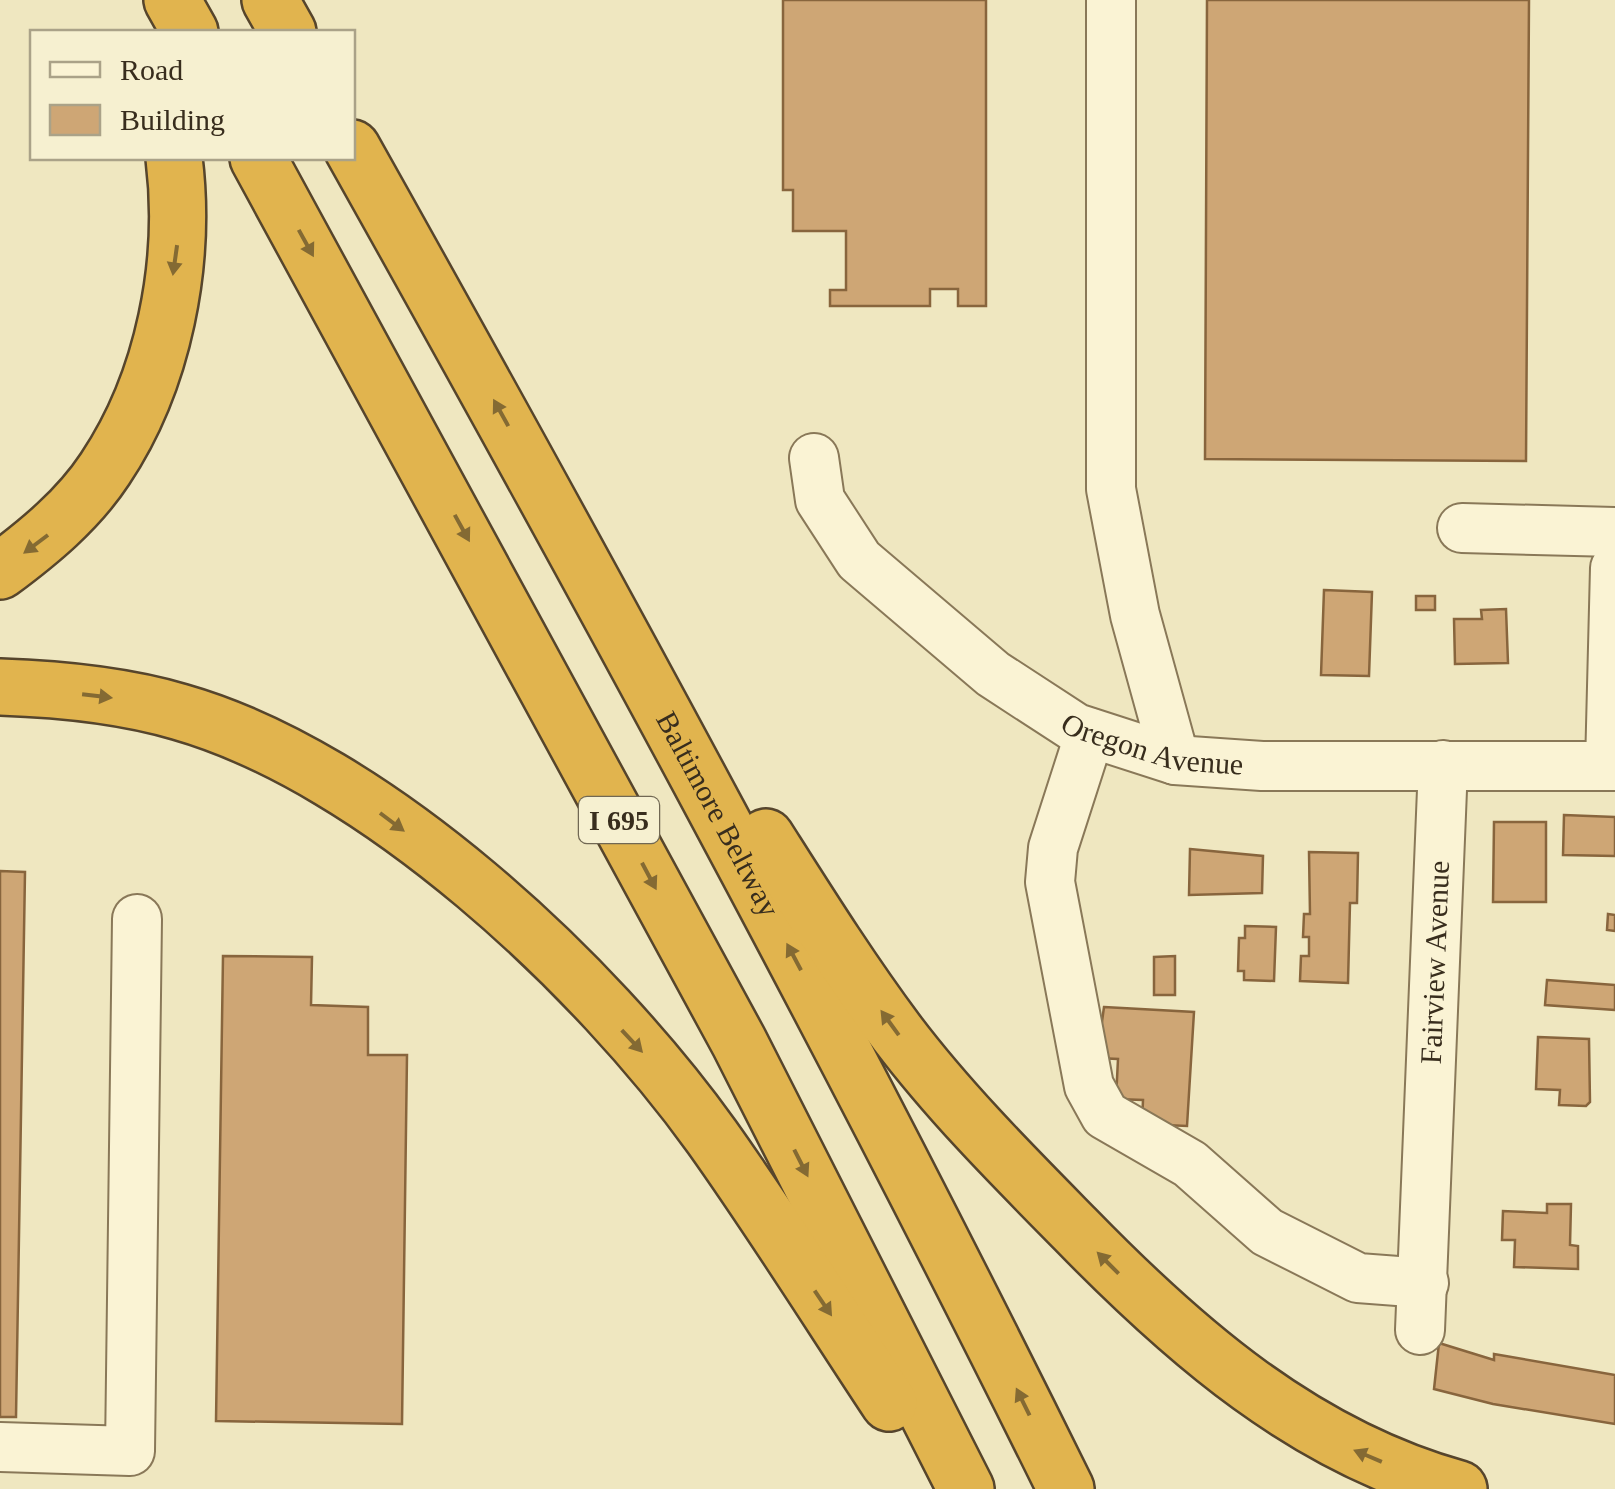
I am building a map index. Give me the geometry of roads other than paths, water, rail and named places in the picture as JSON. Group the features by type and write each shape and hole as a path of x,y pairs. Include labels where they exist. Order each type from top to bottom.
{"highway":[{"path":"138,0 146,30"},
{"path":"172,0 189,30"},
{"path":"270,0 287,30"},
{"name":"Baltimore Beltway","path":"355,153 549,498 821,1009 1066,1489"},
{"path":"0,571 49,534 105,470 142,398 167,319 177,242 174,160"},
{"name":"I 695","path":"259,160 738,1042 966,1489"},
{"path":"549,498 832,939 896,1032 964,1116 1200,1350 1342,1445 1419,1478 1459,1489"},
{"path":"0,687 117,698 165,708 272,747 362,800 460,873 570,974 642,1050 711,1136 946,1489"}],"street":[{"path":"1111,0 1111,489 1135,615 1174,760"},
{"name":"Oregon Avenue","path":"814,458 820,500 859,560 993,674 1090,733 1174,760 1262,766 1612,766"},
{"path":"1462,528 1615,532"},
{"path":"1612,766 1615,568"},
{"path":"1090,733 1053,848 1050,882 1089,1086 1105,1114 1190,1164 1267,1232 1358,1278 1424,1283"},
{"name":"Fairview Avenue","path":"1420,1330 1443,765"},
{"path":"0,1448 130,1451 137,919"}]}
